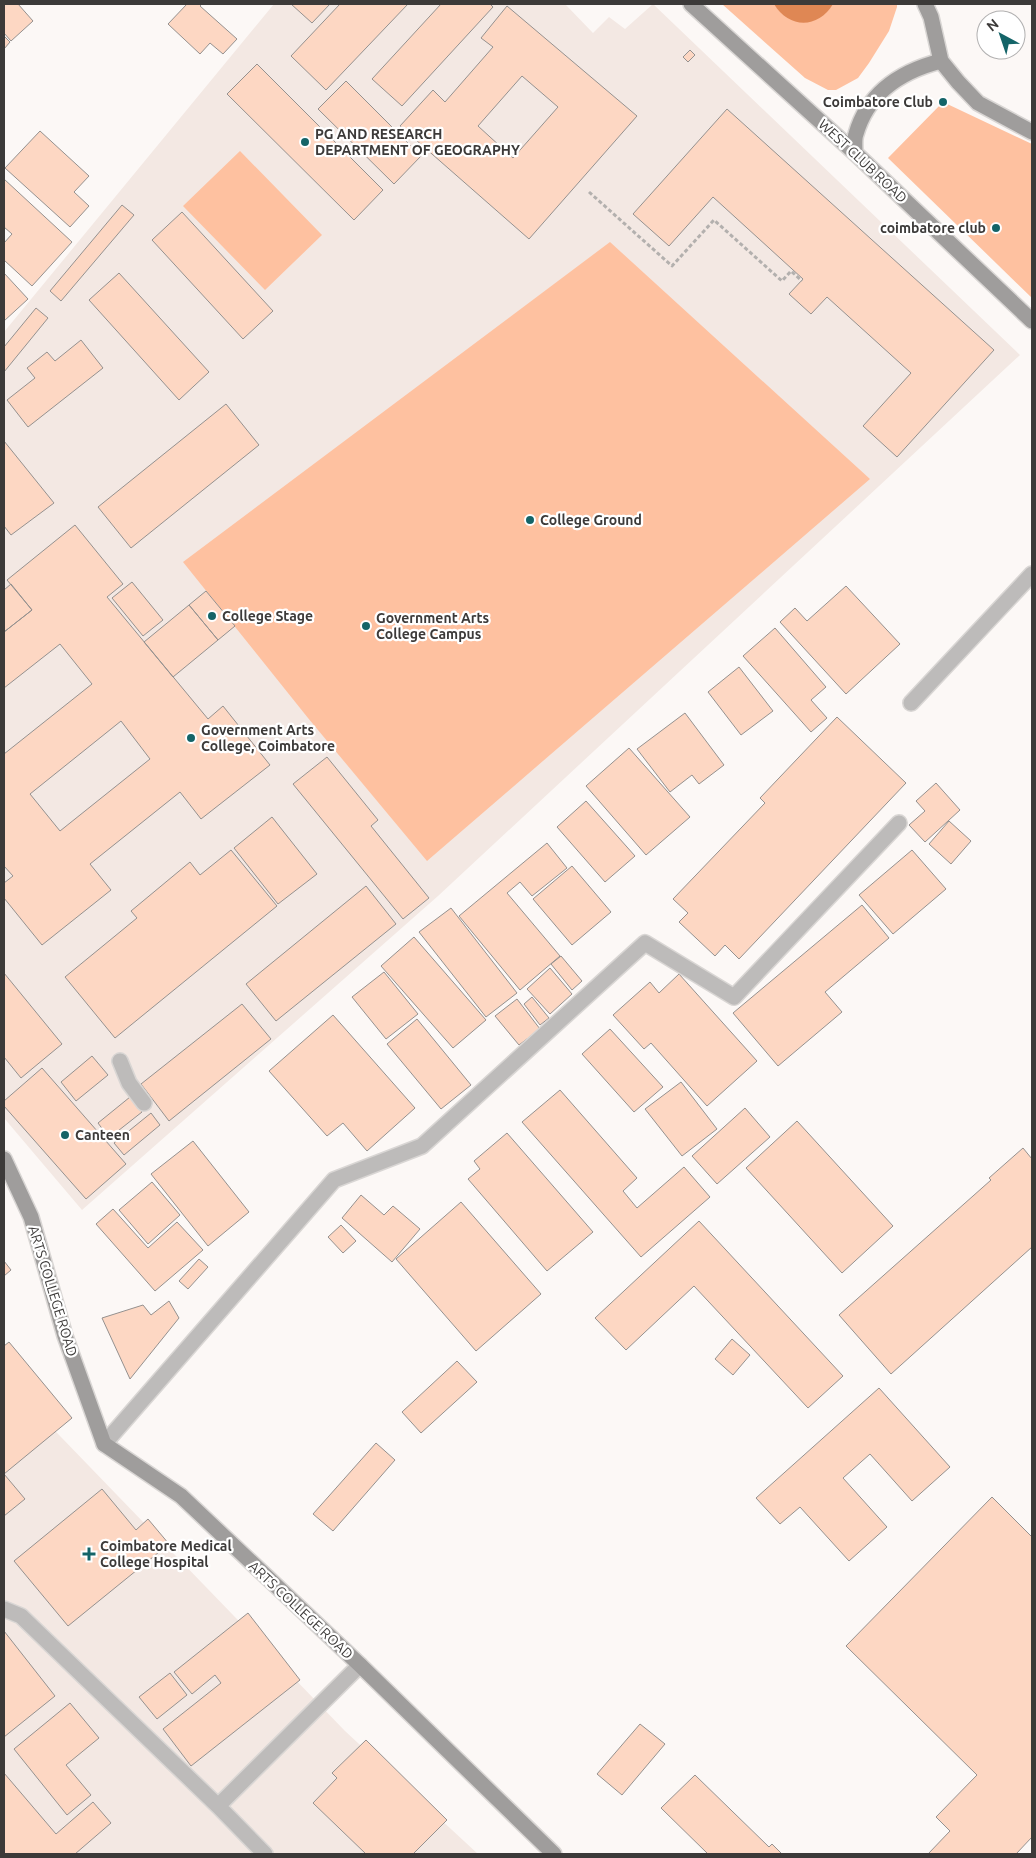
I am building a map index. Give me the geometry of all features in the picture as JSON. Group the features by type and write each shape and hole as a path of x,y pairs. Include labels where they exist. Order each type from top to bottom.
{"street":[{"name":"WEST CLUB ROAD","path":"691,4 703,10 1032,321"},
{"path":"925,4 931,17 941,61 978,103 1032,132"},
{"path":"855,153 856,135 865,114 878,94 899,77 919,67 941,61"},
{"path":"910,703 1032,574"},
{"path":"104,1444 334,1180 422,1146 645,943 734,998 899,823"},
{"path":"120,1061 129,1083 144,1103"},
{"name":"ARTS COLLEGE ROAD","path":"4,1159 31,1217 65,1336 104,1444 181,1496 360,1665 554,1854"},
{"path":"4,1609 22,1616 265,1854"},
{"path":"218,1806 360,1665"}],"path":[{"path":"590,192 672,266 714,220 782,281 791,271 802,281"}],"shaded area":[{"name":"Government Arts College Campus","path":"274,4 565,4 593,33 609,17 625,29 653,4 1020,355 438,896 82,1210 4,1118 4,332"},
{"path":"722,4 897,4 897,7 889,31 858,78 836,90 828,90 805,78"},
{"path":"774,4 833,4 820,18 804,23 795,22 787,18"},
{"name":"coimbatore club","path":"943,102 1032,144 1032,298 888,158"},
{"path":"240,151 322,235 265,290 183,206"},
{"name":"College Ground","path":"610,242 870,479 427,861 308,718 183,562"},
{"name":"Coimbatore Medical College Hospital","path":"4,1378 345,1731 478,1854 4,1854"}],"building":[{"path":"4,4 18,4 33,21 11,41 4,33"},
{"path":"187,4 202,4 200,6 237,39 223,54 210,43 200,54 168,24"},
{"path":"291,4 330,4 312,23"},
{"path":"340,4 408,4 326,90 291,56"},
{"path":"441,4 490,4 493,7 402,106 372,79"},
{"path":"507,6 637,116 529,239 400,126 433,90 445,102 493,47 481,38","holes":["522,76 558,107 513,158 478,126"]},
{"path":"4,36 10,42 4,49"},
{"path":"690,50 695,55 688,62 683,57"},
{"name":"PG AND RESEARCH DEPARTMENT OF GEOGRAPHY","path":"257,64 383,190 354,220 227,94"},
{"path":"346,81 421,156 394,184 318,109"},
{"path":"727,109 994,350 897,457 863,426 911,373 827,297 811,314 789,294 803,279 713,197 669,246 633,214"},
{"path":"40,131 89,176 74,192 89,206 70,227 5,168"},
{"path":"4,179 72,242 32,286 4,260 4,243 12,234 4,227"},
{"path":"122,205 134,215 61,301 50,291"},
{"path":"182,212 273,311 243,339 152,240"},
{"path":"4,273 28,299 4,321"},
{"path":"119,273 209,372 179,400 89,300"},
{"path":"36,308 48,318 4,372 4,347"},
{"path":"81,340 103,368 28,427 7,400 35,378 27,368 47,352 55,361"},
{"path":"226,404 259,445 131,548 98,507"},
{"path":"4,441 54,503 11,535 4,526"},
{"name":"Government Arts College, Coimbatore","path":"75,525 123,584 107,597 208,719 223,706 270,765 201,819 180,792 90,864 111,890 42,945 4,898 4,883 13,876 4,866 4,754 92,684 60,644 4,688 4,632 32,610 7,580","holes":["121,721 150,759 60,831 30,794"]},
{"path":"132,582 163,620 143,636 112,598"},
{"path":"11,584 32,610 4,632 4,590"},
{"path":"846,586 900,644 846,694 780,622 795,608 807,621"},
{"name":"College Stage","path":"206,591 235,626 218,640 189,605"},
{"path":"189,605 218,640 173,677 144,642"},
{"path":"775,628 826,687 811,700 827,718 811,732 743,656"},
{"path":"739,667 773,711 741,735 708,692"},
{"path":"685,713 724,765 699,784 692,775 670,792 637,749"},
{"path":"837,717 906,783 739,959 725,945 715,956 679,922 688,913 673,899 765,803 760,798"},
{"path":"629,748 690,817 646,855 586,786"},
{"path":"327,757 378,820 371,826 429,898 403,919 293,784"},
{"path":"936,783 960,810 925,842 909,825 925,811 916,801"},
{"path":"586,801 635,856 605,882 557,827"},
{"path":"272,817 317,874 278,904 234,848"},
{"path":"949,821 971,841 951,864 929,844"},
{"path":"547,843 567,868 532,896 520,882 507,893 560,956 520,990 459,916"},
{"path":"231,850 277,906 115,1038 65,977 137,918 131,911 190,862 200,875"},
{"path":"912,850 946,889 893,934 859,895"},
{"path":"572,866 611,912 572,945 533,899"},
{"path":"366,886 396,924 276,1021 246,984"},
{"path":"862,905 889,938 825,992 842,1012 778,1066 733,1013"},
{"path":"451,908 517,993 486,1017 419,932"},
{"path":"414,937 486,1020 453,1048 381,966"},
{"path":"561,956 582,981 572,990 551,964"},
{"path":"550,968 572,994 550,1014 527,989"},
{"path":"384,972 418,1014 386,1039 352,997"},
{"path":"4,973 62,1044 21,1078 4,1057"},
{"path":"679,974 757,1061 707,1106 651,1043 644,1049 613,1015 650,982 659,993"},
{"path":"532,997 549,1018 540,1025 524,1004"},
{"path":"517,999 540,1029 519,1045 495,1016"},
{"path":"242,1004 271,1039 169,1121 141,1084"},
{"path":"333,1015 415,1108 367,1151 343,1123 327,1136 269,1071"},
{"path":"417,1019 471,1085 441,1109 387,1044"},
{"path":"610,1029 663,1087 634,1112 582,1054"},
{"path":"92,1056 108,1075 76,1101 61,1082"},
{"name":"Canteen","path":"42,1068 126,1164 86,1199 4,1106 4,1101"},
{"path":"681,1082 717,1129 682,1156 645,1109"},
{"path":"560,1090 637,1178 623,1191 637,1208 684,1167 710,1197 641,1257 522,1122"},
{"path":"130,1097 142,1112 109,1138 98,1123"},
{"path":"745,1108 770,1137 717,1184 692,1156"},
{"path":"151,1113 160,1125 124,1155 114,1143"},
{"path":"797,1121 893,1226 842,1273 746,1168"},
{"path":"507,1133 593,1232 547,1271 468,1179 480,1169 474,1161"},
{"path":"193,1141 249,1212 208,1246 151,1174"},
{"path":"1023,1148 1032,1159 1032,1247 891,1374 839,1315 991,1180 989,1178"},
{"path":"152,1182 180,1215 148,1244 119,1210"},
{"path":"361,1195 384,1215 393,1206 420,1229 392,1262 342,1218"},
{"path":"461,1202 541,1294 476,1351 396,1259"},
{"path":"113,1209 148,1248 177,1222 203,1250 155,1291 96,1224"},
{"path":"699,1221 843,1376 808,1408 694,1286 626,1350 595,1318"},
{"path":"341,1225 356,1241 343,1253 328,1237"},
{"path":"199,1259 208,1267 188,1289 179,1281"},
{"path":"4,1261 11,1270 4,1276"},
{"path":"169,1301 179,1318 130,1379 102,1318 143,1305 151,1315"},
{"path":"732,1339 750,1355 733,1375 715,1359"},
{"path":"9,1342 72,1418 4,1474 4,1346"},
{"path":"457,1361 477,1382 421,1433 402,1412"},
{"path":"879,1388 950,1467 912,1501 870,1454 843,1478 887,1527 849,1561 800,1507 780,1524 756,1498"},
{"path":"376,1443 395,1460 333,1531 313,1514"},
{"path":"4,1474 25,1499 4,1516"},
{"path":"102,1489 136,1530 148,1519 169,1544 68,1626 14,1561"},
{"path":"992,1497 1032,1537 1032,1837 1016,1854 928,1854 950,1831 936,1817 977,1775 846,1646"},
{"path":"248,1613 300,1680 191,1766 163,1729 221,1683 215,1675 192,1694 174,1672"},
{"path":"4,1631 55,1696 4,1737"},
{"path":"170,1673 187,1695 157,1719 139,1697"},
{"path":"70,1703 99,1738 66,1765 91,1795 67,1815 14,1749"},
{"path":"640,1724 665,1744 622,1795 597,1774"},
{"path":"366,1740 447,1820 413,1854 366,1854 313,1803 337,1778 332,1773"},
{"path":"4,1773 56,1834 93,1802 111,1823 75,1854 4,1854"},
{"path":"695,1775 769,1847 772,1844 782,1854 708,1854 661,1808"}],"place":[{"name":"Coimbatore Club","path":"943,102"},
{"name":"PG AND RESEARCH DEPARTMENT OF GEOGRAPHY","path":"305,142"},
{"name":"coimbatore club","path":"996,228"},
{"name":"College Ground","path":"530,520"},
{"name":"College Stage","path":"212,616"},
{"name":"Government Arts College Campus","path":"366,626"},
{"name":"Government Arts College, Coimbatore","path":"191,738"},
{"name":"Canteen","path":"65,1135"},
{"name":"Coimbatore Medical College Hospital","path":"89,1554"}]}
